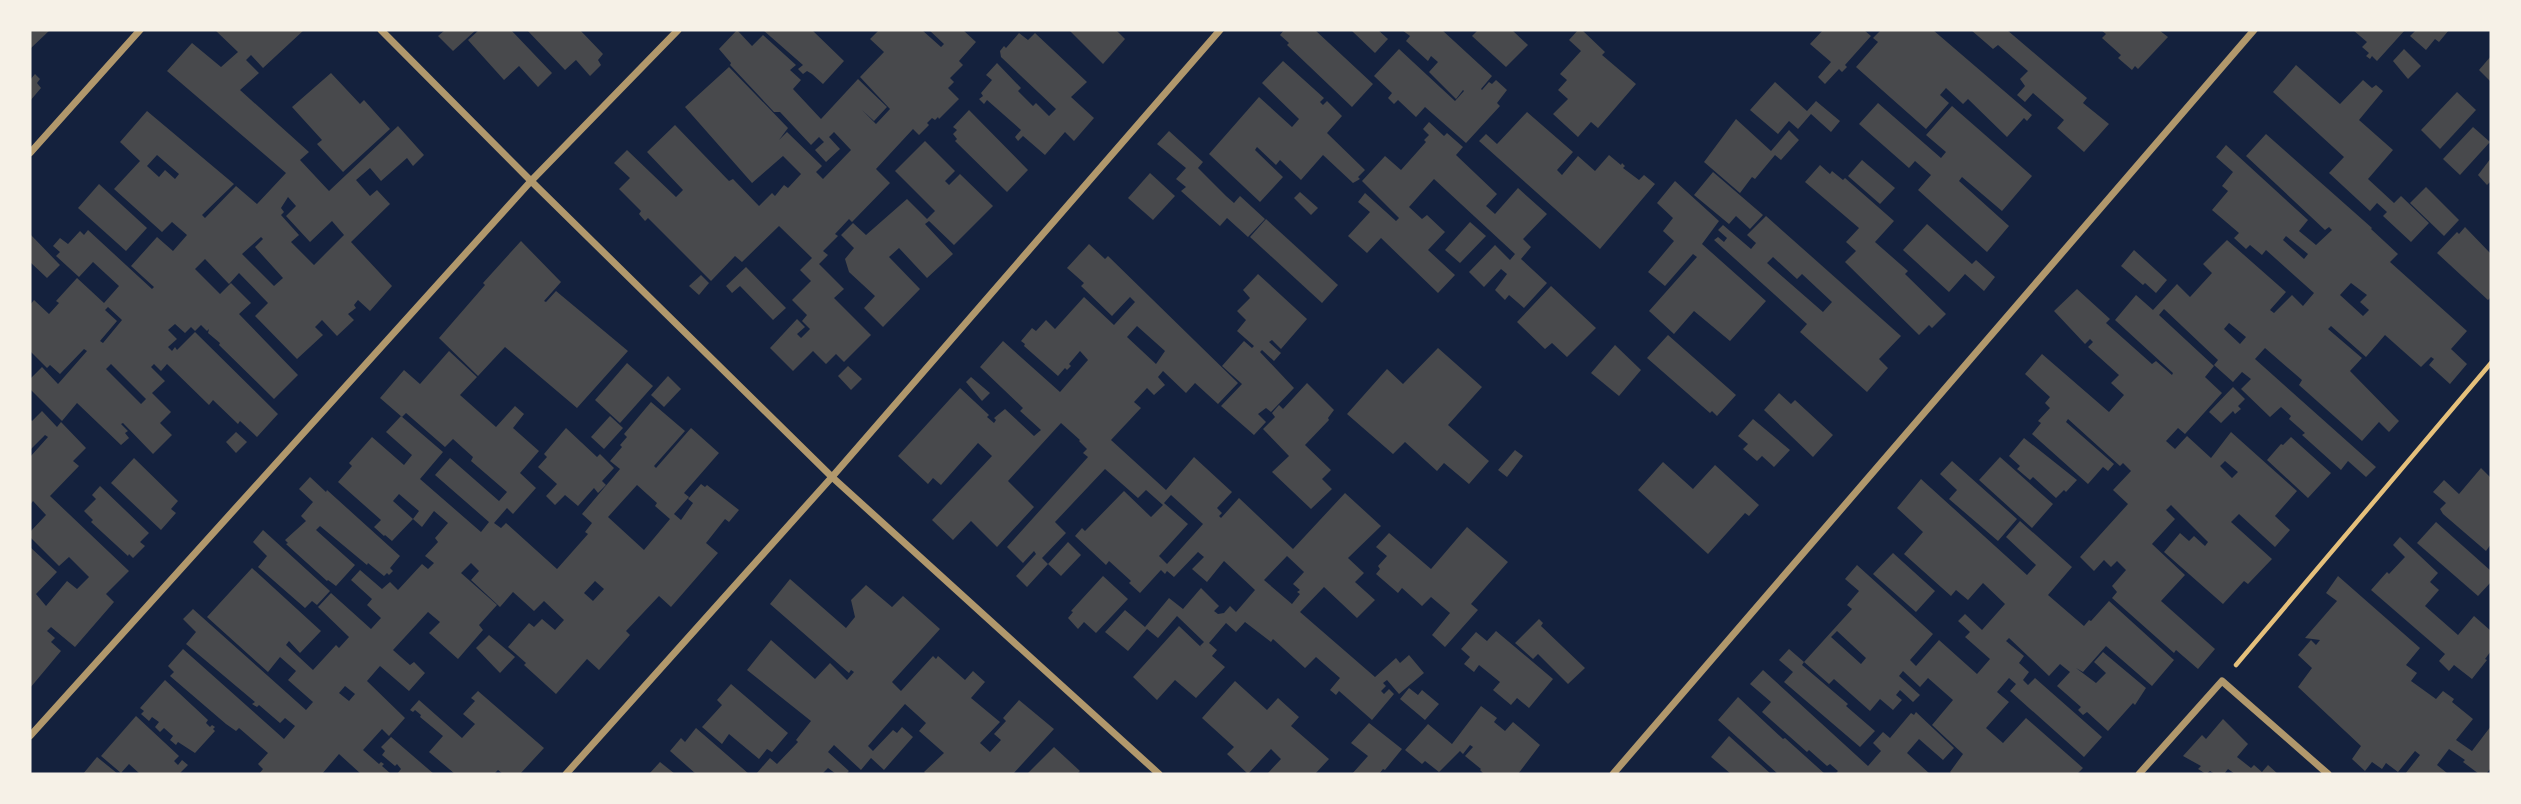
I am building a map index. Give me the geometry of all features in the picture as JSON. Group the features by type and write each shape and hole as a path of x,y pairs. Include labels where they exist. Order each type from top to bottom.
{"street":[{"path":"30,153 140,30"},
{"path":"381,30 832,477 1159,774"},
{"path":"30,736 531,181 678,30"},
{"path":"566,774 832,477 1220,30"},
{"path":"1613,774 2254,30"},
{"path":"2139,774 2222,681 2328,774"}],"path":[{"path":"2222,681 2491,363"}],"building":[{"path":"30,30 50,30 30,49"},
{"path":"215,30 304,30 263,68 251,55 246,60 259,73 240,90 309,152 300,160 329,191 398,126 424,155 413,166 407,158 381,181 370,168 356,180 370,196 377,190 390,204 351,242 392,286 370,311 358,300 354,305 356,308 348,314 354,320 337,336 322,320 315,327 323,335 297,359 255,316 268,303 239,273 229,284 205,259 195,269 220,294 231,283 251,303 239,314 298,375 274,399 219,345 208,333 209,329 207,331 201,325 195,331 191,327 185,333 175,324 168,330 177,339 168,347 172,351 175,347 177,350 195,332 278,414 257,437 240,421 238,424 213,400 209,405 167,364 161,371 154,364 151,367 165,381 152,393 171,412 160,423 172,435 153,454 123,423 121,424 128,431 125,433 129,438 121,445 77,403 62,421 30,389 30,379 42,367 58,384 87,351 84,349 60,374 50,365 47,368 30,351 30,305 34,300 49,314 59,303 56,301 77,278 104,303 119,286 93,262 79,277 56,256 60,252 53,246 60,238 68,244 80,231 84,235 88,230 152,289 154,287 131,266 157,237 173,251 187,235 172,222 162,232 114,189 140,161 120,142 147,111 234,184 202,215 205,218 236,186 257,204 286,173 167,71 192,43 221,67 238,52","holes":["157,155 179,174 175,179 165,170 159,177 147,166","288,197 296,206 286,216 310,242 332,221 344,235 314,265 291,242 299,235 281,215 284,212 281,208","261,237 263,239 255,247 283,278 274,286 242,254","108,307 122,320 103,343 100,341 117,321 105,310","111,364 146,399 141,404 106,369"]},
{"path":"445,30 476,30 453,51 438,36"},
{"path":"479,30 511,30 552,73 538,87 519,66 504,80 468,40"},
{"path":"527,30 580,30 603,54 598,60 601,65 590,76 576,60 565,70"},
{"path":"737,30 752,46 763,35 796,65 790,70 801,80 793,89 821,119 858,79 887,107 874,121 862,110 876,124 890,109 860,77 884,52 870,39 879,30 922,30 941,47 944,44 929,30 963,30 976,42 959,61 963,65 950,78 954,82 948,88 959,99 939,119 932,118 919,135 913,129 876,169 890,183 852,222 849,219 835,234 838,236 823,251 828,255 819,264 844,289 834,298 871,335 844,362 836,354 826,364 813,351 793,371 770,348 797,319 805,327 797,334 801,338 810,329 802,321 807,315 792,300 811,281 800,270 812,258 779,226 742,262 735,256 711,281 648,218 645,221 639,214 641,211 619,189 630,178 614,163 627,150 676,197 683,190 647,152 675,125 729,181 733,179 759,206 772,193 775,196 784,185 788,188 801,174 783,156 752,183 685,107 729,67 788,128 779,140 787,132 822,166 816,172 823,179 851,150 834,132 829,137 840,149 826,162 815,150 824,142 819,137 811,145 780,112 774,112 730,65 719,49"},
{"path":"763,30 812,30 844,61 823,84 807,71 803,74 798,69 803,65"},
{"path":"1069,30 1116,30 1125,39 1103,64"},
{"path":"1284,30 1315,30 1373,84 1352,107 1287,45 1289,43 1280,35"},
{"path":"1351,30 1378,30 1388,39 1375,53"},
{"path":"1402,30 1442,30 1492,76 1482,90 1489,82 1492,84 1496,80 1507,90 1497,103 1500,106 1466,143 1425,107 1416,117 1398,100 1394,104 1388,98 1392,93 1374,76 1399,49 1455,101 1464,91 1456,99 1429,72 1438,62 1431,56 1428,61 1406,41 1410,36"},
{"path":"1478,30 1512,30 1528,45 1506,67 1472,36"},
{"path":"1578,30 1582,30 1605,52 1602,55 1636,84 1598,128 1591,122 1578,137 1553,114 1568,99 1558,90 1567,80 1560,74 1581,51 1569,40"},
{"path":"1823,30 1864,30 1871,36 1845,65 1847,67 1842,72 1839,69 1825,84 1818,77 1831,62 1810,44"},
{"path":"1881,30 1933,30 2032,115 2027,121 2024,118 2007,137 1968,99 1963,104 1946,88 1940,95 1949,103 1926,129 1856,67 1878,42 1873,38"},
{"path":"1971,30 2007,30 2087,98 2083,103 2109,124 2084,152 2057,128 2064,120 2033,93 2025,102 2017,95 2025,86 2020,79 2028,71 1998,45 1993,49"},
{"path":"2101,30 2159,30 2168,37 2138,69 2135,66 2132,70 2118,58 2121,55 2102,38 2106,34"},
{"path":"2353,30 2405,30 2377,61 2372,56 2370,59 2366,56 2369,53 2362,47 2367,42"},
{"path":"2416,30 2449,30 2439,42 2435,39 2426,50 2410,36"},
{"path":"1019,33 1028,40 1035,33 1087,82 1071,97 1094,118 1074,141 1065,132 1045,155 1023,136 1018,141 1015,137 1021,130 987,100 984,104 979,99 992,80 986,75 997,63 1021,88 1018,91 1033,106 1036,103 1049,116 1056,109 1001,57 1000,51"},
{"path":"2404,49 2421,66 2408,79 2393,61"},
{"path":"2491,56 2491,82 2479,70"},
{"path":"1283,61 1324,98 1320,102 1323,105 1327,101 1342,116 1327,133 1365,170 1358,177 1360,179 1353,183 1323,155 1301,180 1280,160 1276,165 1257,147 1255,150 1283,177 1260,202 1209,154 1259,97 1292,127 1299,119 1262,83"},
{"path":"2296,65 2340,104 2363,80 2372,88 2376,85 2383,91 2359,120 2393,150 2368,179 2394,203 2401,196 2429,223 2411,242 2383,216 2387,212 2377,203 2370,211 2329,173 2344,157 2273,92"},
{"path":"331,73 360,104 364,100 390,129 343,172 317,144 322,140 292,107"},
{"path":"35,74 40,79 37,83 41,88 30,101 30,80"},
{"path":"1775,82 1807,111 1816,101 1840,121 1831,132 1811,114 1798,129 1789,121 1778,134 1750,110"},
{"path":"2457,92 2476,110 2440,149 2421,130"},
{"path":"1878,103 1941,158 1946,152 1926,135 1952,106 2032,176 2002,211 1962,177 1959,181 2009,226 1987,252 1918,190 1931,175 1915,161 1909,168 1859,124"},
{"path":"969,110 1028,170 1007,192 955,141 957,139 953,134 957,130 953,127"},
{"path":"1527,112 1573,152 1557,170 1562,175 1578,156 1595,171 1609,155 1621,165 1622,163 1625,166 1623,168 1639,180 1644,175 1655,184 1600,249 1479,141 1486,134 1497,144"},
{"path":"1736,119 1771,151 1789,130 1799,140 1781,160 1775,155 1740,193 1704,162"},
{"path":"1429,122 1444,136 1447,133 1463,147 1456,155 1497,194 1486,206 1495,214 1518,188 1547,214 1523,239 1531,247 1521,259 1547,283 1524,308 1509,295 1505,300 1495,290 1507,274 1501,269 1484,287 1469,272 1495,245 1510,260 1515,254 1434,179 1409,207 1422,219 1427,215 1445,232 1428,250 1455,275 1438,293 1381,238 1367,253 1348,236 1370,212 1358,202 1365,193 1396,221 1399,218 1362,181 1385,156 1401,170 1426,142 1424,140 1429,135 1423,129"},
{"path":"2473,127 2490,142 2460,175 2443,159"},
{"path":"1169,131 1203,162 1198,168 1226,196 1234,203 1240,196 1265,219 1248,237 1227,218 1220,226 1181,191 1186,187 1176,179 1186,168 1157,144"},
{"path":"2266,134 2372,228 2398,254 2390,262 2467,331 2451,349 2467,364 2450,384 2429,365 2434,359 2431,357 2421,367 2385,335 2366,357 2331,326 2328,329 2362,358 2350,371 2399,421 2389,432 2379,422 2362,441 2299,385 2302,380 2265,348 2255,359 2376,467 2366,477 2348,461 2341,470 2302,435 2305,433 2289,419 2291,416 2281,407 2270,417 2241,389 2251,379 2242,372 2233,382 2214,365 2218,360 2164,309 2159,315 2214,366 2205,377 2222,393 2185,434 2178,428 2166,441 2175,449 2187,436 2211,458 2231,432 2297,491 2275,516 2290,530 2275,547 2239,514 2231,522 2272,559 2248,584 2244,581 2223,604 2164,552 2180,533 2189,541 2194,536 2205,546 2208,542 2171,505 2166,510 2175,519 2152,544 2185,575 2161,601 2215,649 2198,669 2176,650 2174,653 2112,598 2117,592 2112,586 2126,570 2117,561 2111,567 2104,560 2094,571 2080,557 2128,504 2113,490 2131,471 2123,463 2120,466 2068,419 2066,422 2114,464 2108,471 2103,467 2088,484 2032,434 2041,423 2038,421 2050,408 2045,403 2050,397 2025,374 2042,354 2109,412 2124,395 2111,383 2119,375 2088,347 2093,342 2090,339 2085,344 2054,311 2077,289 2110,319 2106,323 2152,364 2156,361 2172,375 2173,373 2115,320 2136,295 2153,310 2177,284 2190,297 2212,273 2203,264 2227,240 2286,292 2270,310 2274,313 2292,295 2303,306 2314,293 2266,250 2262,255 2250,245 2246,249 2234,238 2239,233 2212,210 2228,191 2222,186 2233,172 2216,157 2226,145 2308,220 2299,231 2316,245 2332,230 2329,227 2325,230 2246,156","holes":["2286,236 2308,254 2304,259 2283,240","2351,283 2367,295 2360,302 2369,310 2363,316 2340,295","2229,323 2246,337 2240,344 2224,329","2225,461 2238,472 2232,478 2220,466"]},
{"path":"925,141 955,171 945,181 949,185 960,174 993,206 954,245 929,221 925,224 953,254 927,278 899,248 889,257 920,289 883,327 864,308 875,296 849,272 845,259 854,248 841,235 853,223 866,235 907,199 927,219 935,211 895,171"},
{"path":"2491,158 2491,181 2487,185 2478,175"},
{"path":"1862,160 1895,188 1880,204 1848,176"},
{"path":"1820,165 1830,174 1832,171 1843,180 1845,178 1894,221 1875,242 1908,271 1905,274 1946,314 1932,328 1929,325 1919,335 1845,262 1856,251 1846,242 1859,228 1805,182"},
{"path":"1713,172 1763,215 1750,229 1736,216 1729,224 1694,195"},
{"path":"1150,173 1175,196 1153,220 1128,198"},
{"path":"1675,181 1719,221 1702,244 1766,301 1730,341 1694,311 1674,334 1649,311 1697,257 1693,254 1665,286 1648,272 1674,241 1663,231 1673,218 1657,203"},
{"path":"99,184 147,228 126,251 78,208"},
{"path":"2426,187 2459,220 2444,236 2410,203"},
{"path":"1300,192 1318,208 1311,215 1294,198"},
{"path":"1766,216 1901,336 1879,359 1888,368 1867,392 1800,332 1807,324 1714,240 1718,237 1724,242 1727,238 1718,230 1723,225 1751,249 1756,243 1747,235","holes":["1773,257 1797,279 1802,274 1832,302 1823,312 1767,263"]},
{"path":"1266,219 1338,285 1322,303 1250,237"},
{"path":"1470,222 1486,236 1460,263 1445,250"},
{"path":"1927,224 1972,264 1976,260 1995,277 1984,291 1965,274 1949,292 1903,250"},
{"path":"2465,227 2491,254 2491,297 2488,300 2437,253"},
{"path":"30,234 60,265 47,278 30,262"},
{"path":"521,241 561,282 544,301 556,291 628,351 577,408 505,347 478,376 439,338"},
{"path":"1089,244 1105,259 1108,256 1238,383 1218,404 1195,383 1186,393 1163,371 1158,377 1165,385 1154,395 1147,388 1134,402 1141,408 1111,440 1166,490 1194,457 1232,492 1217,508 1222,513 1219,516 1221,518 1239,498 1293,549 1345,493 1381,526 1348,558 1364,573 1355,582 1375,600 1357,618 1324,587 1300,612 1375,677 1396,658 1400,663 1409,655 1424,673 1399,694 1387,680 1383,683 1386,686 1381,691 1384,694 1389,689 1394,694 1372,720 1339,691 1336,695 1330,690 1340,678 1316,657 1305,668 1273,639 1271,642 1245,622 1236,632 1226,623 1209,643 1217,650 1212,656 1225,667 1196,698 1175,680 1157,700 1133,677 1179,626 1203,649 1200,646 1204,642 1177,616 1158,638 1147,629 1128,651 1105,632 1125,610 1145,627 1169,598 1183,609 1201,588 1219,606 1214,611 1218,614 1224,613 1230,606 1236,612 1255,590 1224,561 1207,582 1192,569 1204,557 1198,552 1174,577 1161,570 1140,593 1109,561 1106,565 1075,536 1082,528 1085,531 1124,491 1151,517 1163,505 1146,490 1138,498 1105,469 1055,522 1066,533 1042,558 1048,564 1027,587 1016,576 1036,554 1034,551 1023,563 1007,547 1088,457 1083,453 1087,449 1080,440 1061,423 1008,481 1034,507 997,547 971,521 953,540 932,520 992,456 978,443 941,485 933,478 928,484 898,456 960,388 994,423 994,418 1005,409 1034,436 1041,430 1020,411 1023,408 980,367 1003,341 1060,392 1088,360 1080,351 1069,364 1071,366 1058,376 1021,341 1032,328 1036,331 1046,320 1055,329 1084,297 1114,325 1135,302 1130,297 1112,316 1081,286 1084,283 1067,268","holes":["1137,326 1165,351 1156,364 1127,337","1171,495 1203,524 1167,564 1159,556 1188,524 1164,503","1287,556 1304,572 1293,584 1300,590 1297,592 1300,594 1292,604 1264,580"]},
{"path":"2134,250 2167,280 2156,293 2121,266"},
{"path":"746,267 786,308 773,320 740,286 732,293 726,286"},
{"path":"1258,274 1307,319 1281,349 1272,340 1269,342 1281,353 1274,361 1262,350 1260,352 1294,388 1271,412 1266,408 1258,414 1266,422 1254,435 1221,406 1242,384 1222,366 1244,341 1252,348 1254,346 1237,331 1246,320 1237,311 1250,298 1243,290"},
{"path":"701,275 709,283 699,295 689,286"},
{"path":"1551,286 1596,328 1567,357 1552,343 1545,349 1517,322"},
{"path":"1668,335 1736,395 1717,416 1712,411 1710,413 1647,358"},
{"path":"1615,345 1641,370 1619,396 1591,373"},
{"path":"1438,348 1482,387 1448,425 1489,461 1469,484 1444,463 1437,471 1405,442 1393,454 1347,414 1387,369 1403,384"},
{"path":"449,351 477,377 460,395 496,427 515,406 524,414 513,428 539,451 520,473 536,488 513,514 507,508 494,523 501,528 506,523 557,569 588,534 585,532 592,523 582,514 620,469 610,461 622,447 620,445 627,437 624,434 651,402 685,431 654,466 656,468 691,428 719,453 684,493 689,497 674,514 681,520 693,503 688,499 701,484 705,487 707,485 739,510 729,522 725,519 706,543 718,553 671,607 659,596 626,631 630,635 599,670 587,659 556,694 508,647 529,623 534,627 542,619 555,630 564,620 544,601 534,611 513,592 500,607 471,580 479,571 471,563 461,573 497,605 479,625 483,630 458,659 429,633 440,622 428,612 393,650 410,665 414,662 425,673 409,691 380,666 367,681 405,718 389,736 382,729 363,750 379,764 384,764 382,766 391,774 361,774 339,754 322,774 259,774 263,769 258,764 268,753 239,728 236,731 226,724 170,676 174,672 168,666 183,649 284,739 295,726 285,718 280,723 259,705 257,707 252,704 255,702 186,644 196,632 183,619 193,609 306,710 313,702 288,680 296,671 280,657 268,672 207,617 252,568 321,631 300,653 289,641 286,645 313,670 336,645 339,648 349,637 318,607 331,593 371,629 381,618 367,605 372,599 351,580 360,570 382,589 390,582 398,590 422,564 428,569 434,563 425,556 438,542 435,538 448,523 434,511 422,527 413,519 392,541 374,527 381,520 338,482 352,466 349,463 372,437 404,465 412,455 386,432 401,416 380,398 404,370 420,384","holes":["406,413 445,447 453,439 473,457 471,461 507,492 499,501 450,458 435,475 489,522 481,532 420,479 443,452 402,417","637,485 670,519 644,550 608,517","399,494 419,511 413,519 393,501","595,581 604,589 593,601 584,593","345,686 355,694 349,701 339,693"]},
{"path":"627,363 653,386 620,423 595,400"},
{"path":"848,366 862,379 851,390 838,376"},
{"path":"668,376 681,389 664,407 651,395"},
{"path":"971,377 990,393 982,401 966,382"},
{"path":"1307,383 1334,410 1329,420 1305,445 1331,470 1322,479 1332,489 1311,509 1272,472 1289,456 1263,429 1275,417 1272,413 1279,405 1283,409"},
{"path":"2233,387 2245,399 2238,406 2241,409 2235,414 2233,411 2221,423 2209,412"},
{"path":"1779,393 1791,404 1795,400 1833,435 1813,457 1764,410"},
{"path":"42,411 57,427 61,422 86,448 73,461 79,466 50,496 129,571 106,594 114,602 75,647 51,627 47,631 55,638 51,642 61,651 30,688 30,547 57,572 36,594 46,606 67,581 77,589 89,577 69,557 59,566 30,537 30,532 46,515 33,501 30,505 30,457 48,437 45,435 30,450 30,419 32,421"},
{"path":"610,416 623,428 604,449 591,437"},
{"path":"1753,419 1790,450 1774,467 1762,456 1757,461 1743,449 1748,444 1738,436"},
{"path":"566,428 597,457 600,454 614,468 602,481 606,485 598,493 594,488 578,506 565,495 555,505 546,496 557,484 538,467 547,457 544,454"},
{"path":"236,432 247,442 236,453 226,442"},
{"path":"2291,437 2331,473 2308,498 2267,460"},
{"path":"2024,438 2077,480 2066,492 2064,490 2056,498 2033,477 2030,480 2017,469 2020,466 2009,456"},
{"path":"1515,450 1523,456 1507,477 1498,470"},
{"path":"2000,457 2053,504 2032,528 1979,480"},
{"path":"134,458 178,501 171,509 176,513 161,530 111,483"},
{"path":"1952,461 2017,519 1998,541 1949,499 1957,490 1940,474"},
{"path":"1663,462 1693,489 1715,465 1759,505 1749,516 1745,513 1708,554 1638,490"},
{"path":"2481,468 2491,478 2491,544 2486,551 2443,514 2440,509 2446,503 2433,492 2444,480 2459,494"},
{"path":"310,477 400,556 390,568 393,571 389,575 387,573 384,576 368,563 367,565 320,526 316,530 355,565 336,586 286,544 288,543 285,540 306,521 301,516 313,502 299,489"},
{"path":"1921,479 2027,575 2036,565 2006,537 2020,521 2072,567 2048,595 2084,626 2109,601 2174,660 2152,686 2106,646 2083,672 2076,668 2096,683 2106,673 2094,662 2103,652 2146,688 2135,705 2133,703 2108,731 2087,712 2083,715 2078,710 2081,707 2057,686 2070,672 2060,664 2049,676 2009,638 2006,641 2024,656 2019,663 2029,672 2023,680 2028,685 2035,678 2102,737 2084,757 2010,691 2016,684 2009,678 1997,692 2009,702 1986,728 2003,743 2026,718 2083,768 2077,774 1952,774 1950,772 1963,754 1932,725 1953,700 1928,678 1920,687 1903,671 1899,676 1920,695 1913,702 1900,690 1896,695 1902,700 1893,710 1880,699 1870,711 1834,679 1829,684 1804,662 1852,609 1847,605 1859,591 1845,579 1857,565 1933,634 1910,660 1916,666 1939,640 1977,674 1990,659 1965,637 1970,632 1958,621 1965,614 1982,630 2005,604 1983,583 1968,600 1956,590 1951,596 1904,554 1923,532 1897,508","holes":["1837,631 1866,658 1861,664 1831,637"]},
{"path":"100,486 149,533 140,542 145,546 133,558 91,522 93,520 84,511 96,499 92,495"},
{"path":"2436,522 2491,571 2491,582 2478,596 2417,543"},
{"path":"1467,527 1508,562 1471,604 1478,610 1445,647 1432,635 1450,613 1431,597 1422,606 1402,588 1398,593 1376,574 1380,569 1378,566 1387,556 1376,547 1389,533 1431,569"},
{"path":"263,530 330,591 317,605 312,601 305,608 258,567 267,556 253,542"},
{"path":"2400,537 2438,573 2430,582 2439,590 2425,606 2458,635 2474,616 2491,631 2491,651 2472,679 2454,665 2449,671 2439,661 2445,654 2371,590 2405,557 2393,545"},
{"path":"1068,542 1081,555 1061,576 1048,564"},
{"path":"1893,553 1935,591 1916,612 1873,574"},
{"path":"1103,576 1128,599 1096,633 1084,622 1078,629 1068,618 1073,612 1071,611"},
{"path":"2338,576 2420,648 2406,665 2417,673 2411,681 2436,699 2443,691 2473,719 2456,740 2472,751 2491,726 2491,768 2486,774 2479,774 2449,749 2437,765 2447,773 2445,774 2405,774 2420,755 2415,751 2398,772 2386,763 2382,769 2372,762 2365,771 2352,759 2361,746 2298,687 2312,668 2298,655 2311,640 2316,645 2320,640 2305,638 2337,601 2326,593"},
{"path":"790,579 846,628 855,617 851,600 866,585 892,607 903,596 940,629 892,682 901,691 933,656 936,659 938,656 965,680 973,671 985,682 971,698 1000,722 980,743 990,752 1001,740 994,734 1006,721 1003,718 1019,700 1054,729 1013,774 926,774 924,772 944,753 919,731 926,723 905,704 868,746 873,751 893,730 897,733 902,727 913,737 884,770 871,758 861,770 834,745 828,752 849,771 846,774 836,774 828,768 822,774 756,774 770,758 777,764 798,742 796,740 811,721 747,670 771,640 815,679 830,663 847,680 854,672 851,670 849,673 770,604"},
{"path":"1539,619 1543,623 1541,626 1585,668 1568,684 1538,654 1533,659 1515,643"},
{"path":"1496,631 1553,679 1529,708 1517,698 1511,705 1493,690 1500,682 1479,665 1474,672 1464,664 1470,657 1461,649 1476,632 1487,641"},
{"path":"489,635 515,657 500,673 476,648"},
{"path":"1789,649 1804,662 1802,665 1875,731 1860,747 1784,682 1793,672 1779,660"},
{"path":"1763,670 1868,766 1881,751 1873,743 1883,732 1890,738 1911,713 1914,715 1916,712 1954,748 1943,760 1919,739 1907,753 1930,774 1835,774 1838,771 1830,764 1827,766 1809,750 1807,752 1762,712 1771,702 1750,684"},
{"path":"165,680 208,720 206,723 210,727 215,727 215,731 195,753 178,742 176,745 170,740 173,736 164,728 160,732 155,727 159,722 152,717 149,721 141,714 144,711 140,708"},
{"path":"1235,681 1267,710 1278,698 1299,717 1291,726 1329,759 1315,774 1267,774 1281,759 1271,749 1248,774 1227,754 1234,747 1202,718"},
{"path":"731,684 788,733 772,752 767,749 759,759 729,734 722,744 702,727 722,705 717,700"},
{"path":"1409,688 1418,695 1422,690 1439,704 1425,720 1400,699"},
{"path":"478,691 544,748 520,774 503,774 498,770 494,774 455,774 429,752 443,736 415,710 410,710 419,700 462,738 475,724 463,714 475,701 471,698"},
{"path":"1738,697 1825,774 1778,774 1718,720"},
{"path":"1481,706 1497,718 1494,722 1505,731 1513,722 1540,745 1518,774 1484,774 1465,756 1473,747 1470,745 1463,754 1460,751 1439,772 1425,761 1422,764 1405,750 1428,724 1452,744"},
{"path":"136,716 179,756 174,761 178,765 182,760 188,765 179,774 140,774 129,764 121,773 101,756"},
{"path":"2223,719 2248,744 2237,757 2251,768 2254,765 2262,772 2268,765 2278,774 2235,774 2228,769 2224,774 2210,771 2206,774 2198,769 2201,766 2183,756 2202,735 2206,739"},
{"path":"1369,723 1402,749 1379,774 1352,774 1368,756 1351,743"},
{"path":"696,728 749,774 696,774 670,751 681,738 685,742"},
{"path":"1729,736 1771,774 1731,774 1711,757"},
{"path":"391,737 434,774 397,774 401,769 382,755 385,751 381,747"},
{"path":"1054,747 1080,771 1077,774 1027,774"},
{"path":"97,757 118,774 83,774"},
{"path":"660,762 675,774 649,774"}]}
